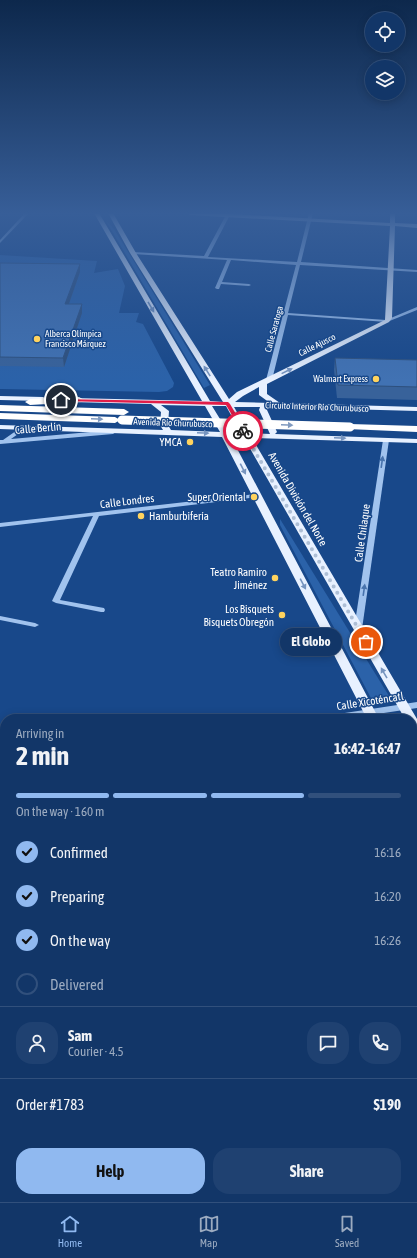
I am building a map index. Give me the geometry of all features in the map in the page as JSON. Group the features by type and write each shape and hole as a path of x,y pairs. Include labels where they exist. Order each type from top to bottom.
{"highway":[{"path":"0,402 79,400"},
{"name":"Circuito Interior Río Churubusco","path":"0,408 123,416"},
{"name":"Circuito Interior Río Churubusco","path":"0,416 123,416 350,423 417,429"},
{"name":"Circuito Interior Río Churubusco","path":"350,423 417,421"}],"main road":[{"path":"129,269 205,403 225,434 370,714"},
{"name":"Avenida División del Norte","path":"143,269 228,404 408,714"},
{"path":"387,321 389,318 390,269"},
{"name":"Calle Ajusco","path":"228,404 240,394 387,321"},
{"path":"266,382 264,395 274,405 263,408 263,410 270,429 281,436"},
{"name":"Avenida Río Churubusco","path":"0,398 417,409"},
{"path":"153,402 165,411"},
{"path":"165,411 179,402"},
{"path":"165,411 164,425 170,432"},
{"path":"153,432 164,425"},
{"name":"Avenida Río Churubusco","path":"0,427 417,441"}],"street":[{"path":"217,288 225,269"},
{"name":"Calle Saratoga","path":"266,382 286,314 297,269"},
{"path":"391,269 417,271"},
{"path":"219,283 249,285"},
{"name":"Calle Ajusco","path":"387,321 417,308"},
{"path":"286,314 387,321"},
{"path":"2,442 23,428"},
{"name":"Calle Berlín","path":"2,442 126,431"},
{"name":"Calle Chilaque","path":"358,629 386,440"},
{"name":"Calle Londres","path":"0,525 257,496"},
{"path":"97,514 56,601 101,610"},
{"path":"0,618 35,625"},
{"name":"Calle Xicoténcatl","path":"378,714 417,705"}],"shaded area":[{"path":"0,269 95,269 94,273 118,269 125,286 119,313 139,313 136,322 143,324 174,383 173,387 167,391 159,392 0,389"},
{"path":"134,269 139,269 210,385 204,388"},
{"path":"280,519 389,696 372,700 280,525"}],"building":[{"path":"0,269 78,269 65,304 82,304 63,358 0,357"},
{"path":"335,358 417,360 417,387 338,385"}],"way so far":[{"path":"243,431 366,642"}],"place":[{"name":"Alberca Olímpica Francisco Márquez","path":"37,339"},
{"name":"Walmart Express","path":"376,379"},
{"name":"YMCA","path":"190,442"},
{"name":"Super Oriental","path":"254,497"},
{"name":"Hamburbifería","path":"141,516"},
{"name":"Teatro Ramiro Jiménez","path":"275,578"},
{"name":"Los Bisquets Bisquets Obregón","path":"282,615"},
{"name":"El Globo","path":"366,642"}],"route":[{"path":"61,400 228,404 243,431"}]}
